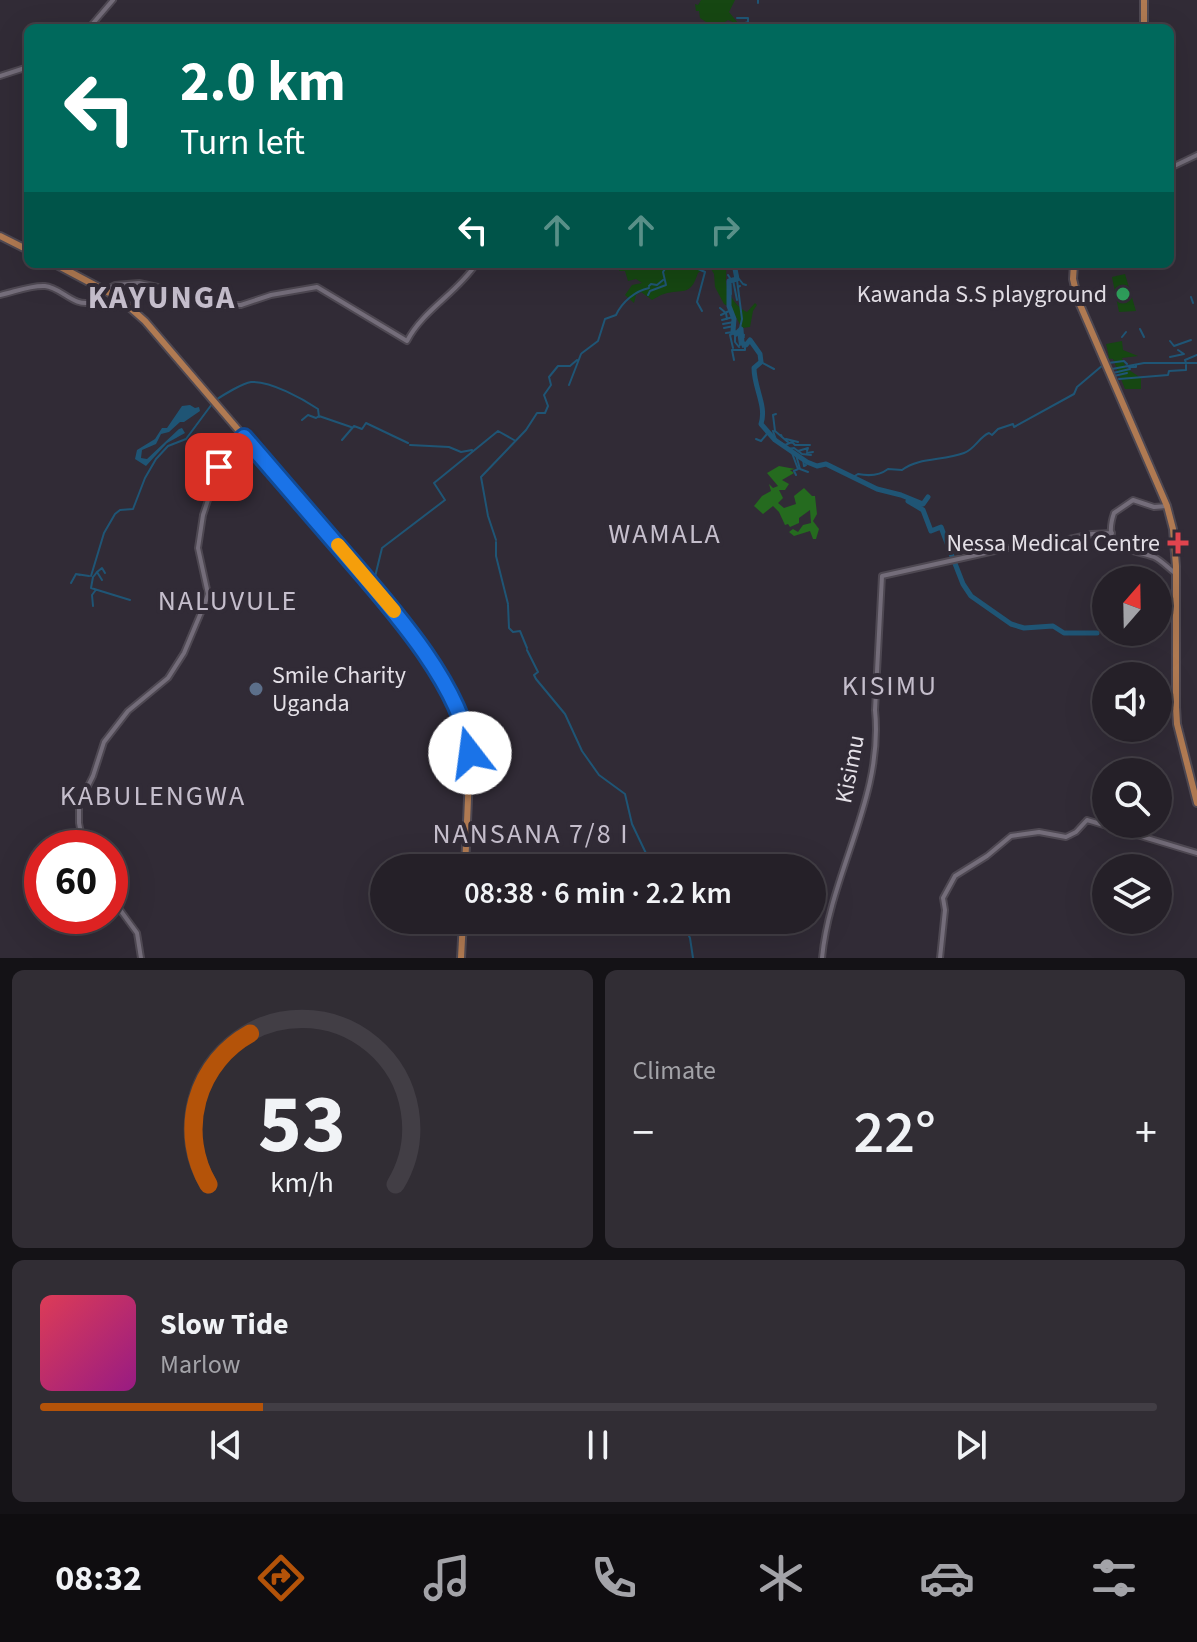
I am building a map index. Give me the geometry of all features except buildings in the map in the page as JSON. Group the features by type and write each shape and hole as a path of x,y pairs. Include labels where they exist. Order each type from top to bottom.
{"main road":[{"path":"1144,0 1144,24"},
{"path":"0,236 24,248"},
{"path":"63,268 106,290 145,321 408,628 458,710 466,730 470,753 466,854"},
{"path":"1074,268 1078,300 1167,506 1173,529 1176,716 1197,803"},
{"path":"461,958 462,934"}],"street":[{"path":"92,24 113,0"},
{"path":"0,76 24,68"},
{"path":"1174,166 1197,155"},
{"path":"106,290 115,285 139,283 181,292 202,305 241,305 271,295 317,287 407,341 419,323 473,268"},
{"path":"0,295 45,286 79,303 90,304 98,286"},
{"path":"80,830 79,804 93,776 104,742 118,721 168,678 183,657 208,594 198,548 203,513 221,461 244,437"},
{"path":"1167,506 1152,507 1133,500 1114,513 1112,533 1120,547 1155,557 1176,570"},
{"name":"Kisimu","path":"822,958 831,903 866,801 876,754 875,710 882,576 1008,548 1029,548 1092,534 1112,533"},
{"path":"940,958 945,908 943,898 952,879 1011,836 1039,832 1066,837 1076,832 1087,820 1197,853"},
{"path":"128,921 137,933 141,958"}],"green space":[{"path":"701,0 735,0 729,12 738,23 728,20 722,24 706,24 696,11 695,4 698,5"},
{"path":"620,268 705,268 685,291 664,294 652,300 641,292 636,295 634,303 625,295 632,285 642,283 636,279 628,281 625,271 619,271"},
{"path":"710,268 726,268 727,288 732,298 747,312 755,303 757,305 750,327 742,328 731,308 724,304 715,287"},
{"name":"Kawanda S.S playground","path":"1125,274 1136,311 1119,312 1112,277"},
{"path":"1122,341 1123,350 1138,356 1122,358 1126,368 1141,378 1141,389 1125,389 1113,359 1104,358 1109,357 1106,344"},
{"path":"779,466 795,469 790,470 794,473 782,480 789,484 785,490 779,490 783,498 778,503 784,508 796,504 794,496 804,488 815,496 817,514 813,521 819,529 816,539 810,531 794,536 789,532 793,529 798,532 803,525 811,523 810,510 799,518 799,523 790,527 785,525 773,506 763,514 754,506 771,491 769,484 773,488 778,486 767,473"}],"water":[{"path":"182,406 199,407 200,411 161,434 156,444 142,450 141,458 147,459 179,429 182,428 185,433 167,443 146,466 135,459 137,450 155,439 162,428 167,428"}],"waterway":[{"path":"737,18 748,18 745,23"},
{"path":"648,295 650,291 666,285 663,272 666,268"},
{"path":"696,268 705,272 697,302 702,311"},
{"path":"735,268 737,279 729,281 733,331 736,334 741,329 742,343 746,345 750,340 760,354 761,362 754,368 762,410 761,424 775,440 807,462 817,466 826,464 877,489 923,504 928,497"},
{"path":"736,270 738,279"},
{"path":"736,272 736,279"},
{"path":"728,275 732,281 731,294"},
{"path":"739,279 746,285"},
{"path":"649,286 663,280"},
{"path":"733,280 737,300"},
{"path":"737,280 742,319 740,328"},
{"path":"582,353 598,341 605,319 616,315 634,294 649,288"},
{"path":"1191,297 1193,303"},
{"path":"720,308 727,319"},
{"path":"721,315 731,310"},
{"path":"722,320 733,317"},
{"path":"723,324 734,322"},
{"path":"724,328 734,326"},
{"path":"1140,329 1144,337"},
{"path":"738,331 740,345"},
{"path":"726,333 733,332"},
{"path":"1122,337 1126,332"},
{"path":"733,348 730,335 734,333"},
{"path":"735,334 739,347"},
{"path":"1170,341 1174,346 1191,340"},
{"path":"742,343 743,347"},
{"path":"734,360 732,350 745,350 745,345"},
{"path":"1170,357 1184,354 1178,350"},
{"path":"569,385 581,354"},
{"path":"1186,363 1185,360 1197,355"},
{"path":"496,540 481,477 526,430 537,413 545,413 548,406 544,395 551,385 549,377 558,366 570,366 577,360"},
{"path":"1108,363 1124,361 1127,364"},
{"path":"761,362 774,369"},
{"path":"1112,369 1144,363 1197,363"},
{"path":"853,477 877,474 888,469 902,470 916,463 964,453 989,433 992,435 998,429 1013,424 1014,427 1074,394 1077,387 1103,365"},
{"path":"1129,367 1136,365"},
{"path":"1119,379 1168,375 1169,371 1186,370 1186,365"},
{"path":"1113,373 1130,369"},
{"path":"1114,376 1127,373"},
{"path":"216,400 243,385 259,382 304,400 318,409 319,417"},
{"path":"91,576 104,533 115,514 120,510 133,509 156,459 168,446 186,439 212,404"},
{"path":"776,414 773,415 775,431 789,443"},
{"path":"302,420 308,415 319,416 351,427"},
{"path":"342,440 354,426 362,429 366,423 408,443"},
{"path":"374,581 382,548 445,500 434,483 498,431 514,440"},
{"path":"756,439 761,441 766,431"},
{"path":"773,431 776,440 785,445"},
{"path":"786,439 798,442"},
{"path":"785,445 792,442 795,445 810,445"},
{"path":"410,445 449,447 461,452 472,450"},
{"path":"787,449 794,448 802,454 811,455"},
{"path":"798,451 808,448 807,451"},
{"path":"807,453 813,452"},
{"path":"792,453 798,469 794,471 796,475"},
{"path":"796,455 800,469 808,472"},
{"path":"803,459 806,465"},
{"path":"908,501 923,510 931,531 941,527 953,559"},
{"path":"496,542 496,556 508,604"},
{"path":"954,561 971,596 1011,624 1024,628 1053,626 1064,633 1092,633"},
{"path":"97,572 102,568 105,573"},
{"path":"94,576 97,572 102,580"},
{"path":"76,574 89,576"},
{"path":"71,583 76,574 80,575"},
{"path":"93,577 91,588 130,600"},
{"path":"93,606 92,595 95,591"},
{"path":"508,605 509,628 513,632 520,631 527,648"},
{"path":"527,650 538,672 534,675 536,679 565,714 582,751 599,775 625,794 632,824 646,854"},
{"path":"688,934 693,958"}],"slow traffic":[{"path":"338,545 394,611"}],"place":[{"name":"Kawanda S.S playground","path":"1123,294"},
{"name":"Nessa Medical Centre","path":"1178,543"},
{"name":"Smile Charity Uganda","path":"256,689"}],"district":[{"name":"KAYUNGA","path":"162,298"},
{"name":"WAMALA","path":"665,534"},
{"name":"NALUVULE","path":"228,601"},
{"name":"KISIMU","path":"890,686"},
{"name":"KABULENGWA","path":"153,796"},
{"name":"NANSANA 7/8 I","path":"531,834"}],"route":[{"path":"219,467 222,459 244,437 409,630 458,710 470,753"}]}
